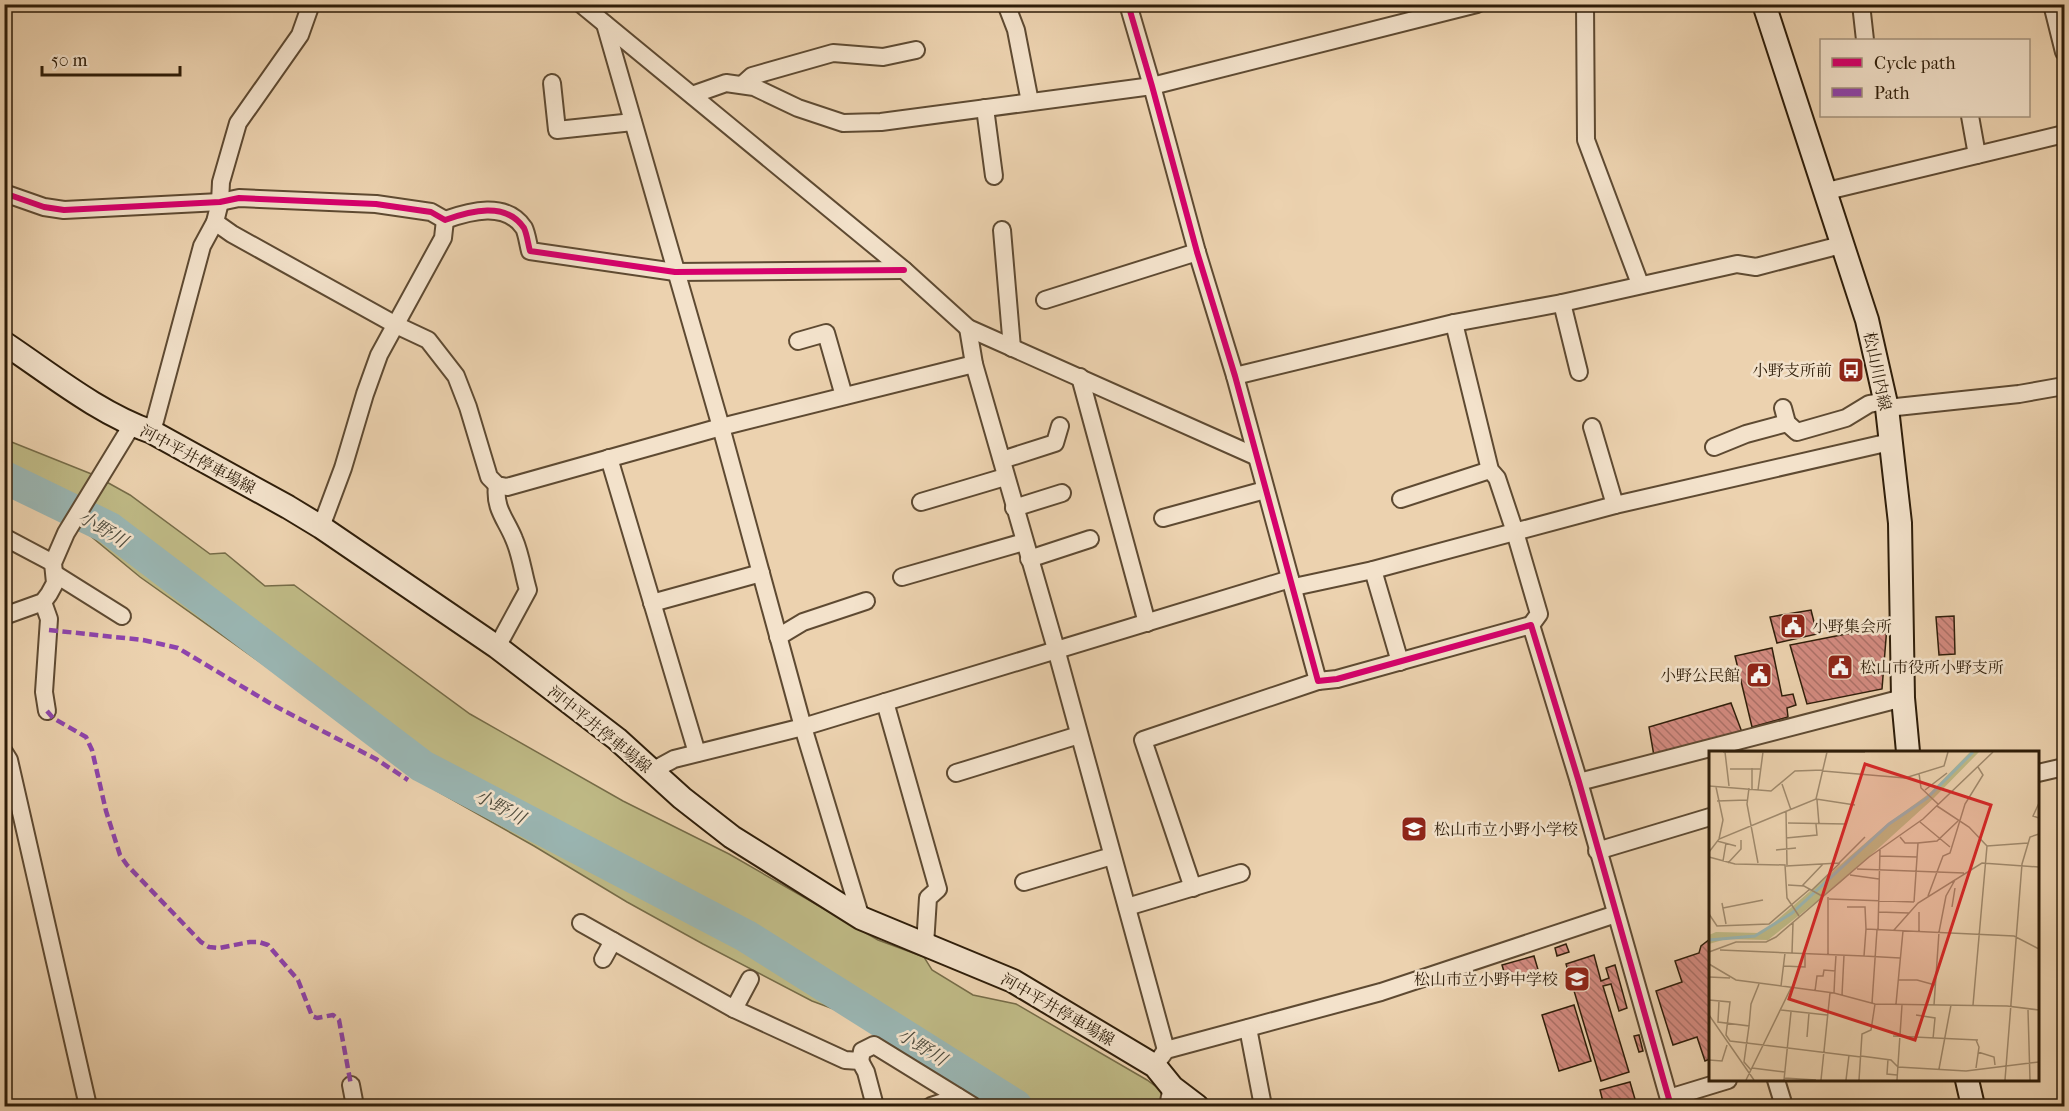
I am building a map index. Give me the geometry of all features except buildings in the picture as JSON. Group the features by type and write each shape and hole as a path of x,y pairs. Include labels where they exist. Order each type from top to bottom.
{"main road":[{"name":"松山川内線","path":"1764,4 1823,192 1867,320 1886,404 1900,523 1903,698 1908,751"},
{"name":"河中平井停車場線","path":"4,343 103,410 288,507 321,527 497,647 617,739 682,798 732,837 861,918 1005,976 1161,1058 1170,1095 1197,1107"},
{"path":"1968,1081 1973,1107"}],"street":[{"path":"4,616 43,602 55,583 54,568 66,533 118,450 142,429 202,246 215,222 220,202 221,182 238,123 300,34 311,4"},
{"path":"581,4 904,270 968,328 1255,456"},
{"path":"1006,4 1016,30 1030,102"},
{"path":"1128,4 1197,252 1235,376 1318,681"},
{"path":"692,95 726,83 742,85 754,87 798,108 843,123 881,122 1152,86 1477,4"},
{"path":"1585,4 1586,140 1640,285"},
{"path":"1861,4 1865,39"},
{"path":"2052,4 2061,23 2064,52"},
{"path":"605,24 721,427 803,727 861,918"},
{"path":"742,85 752,76 833,53 883,57 916,50"},
{"path":"552,83 557,130 633,122"},
{"path":"985,108 994,176"},
{"path":"1970,117 1977,156"},
{"path":"1823,192 2064,134"},
{"path":"4,192 44,207 64,210 220,202 239,198 376,204 431,212 445,220 466,213 490,209 512,216 525,229 530,251 675,272 904,270"},
{"path":"321,527 343,468 364,394 379,355 443,238 445,220"},
{"path":"215,222 232,234 396,325 428,340 456,376 489,477 497,485 507,487 721,427 974,364"},
{"path":"1002,230 1012,348"},
{"path":"1235,376 1454,323 1562,303 1737,264 1756,267 1841,245"},
{"path":"1045,300 1197,252"},
{"path":"1562,303 1579,372"},
{"path":"1193,888 1143,740 1318,681 1336,679 1532,625 1539,614 1497,478 1490,470 1454,323"},
{"path":"968,328 974,364 1005,477 1056,649 1127,907 1161,1058 1248,1028 1381,992 1616,914"},
{"path":"798,341 826,333 844,396"},
{"path":"1080,377 1147,623"},
{"path":"1714,447 1785,416 1797,432 1846,418 1869,404 2019,394 2064,386"},
{"path":"1002,460 1055,443 1060,426"},
{"path":"1592,427 1615,506"},
{"path":"652,771 674,759 803,727 1056,649 1292,583 1373,570 1615,506 1890,442"},
{"path":"609,458 697,753"},
{"path":"1401,499 1490,470"},
{"path":"921,502 1005,477"},
{"path":"497,485 496,495 501,512 514,538 528,590 497,647"},
{"path":"1163,518 1265,490"},
{"path":"1014,508 1062,494"},
{"path":"4,537 54,568 122,616"},
{"path":"1029,559 1090,539"},
{"path":"902,577 1024,542"},
{"path":"1373,570 1400,662"},
{"path":"652,603 761,573"},
{"path":"778,637 803,622 866,601"},
{"path":"43,602 49,620 44,692 47,711"},
{"path":"1532,625 1670,1102 1725,1081"},
{"path":"1579,782 1903,698"},
{"path":"885,702 938,889 928,898 925,945"},
{"path":"956,773 1079,735"},
{"path":"6,758 88,1107"},
{"path":"2039,773 2064,767"},
{"path":"1597,850 1709,817"},
{"path":"1024,882 1113,856"},
{"path":"1127,907 1241,873"},
{"path":"581,923 734,1009 845,1059 860,1061"},
{"path":"603,959 613,941"},
{"path":"734,1009 750,980"},
{"path":"1248,1028 1263,1107"},
{"path":"875,1107 866,1072 860,1061 862,1051 874,1045 973,1107"},
{"path":"1776,1081 1784,1107"},
{"path":"351,1085 355,1107"},
{"path":"931,1107 958,1097"}],"shaded area":[{"path":"4,439 94,475 130,495 210,554 225,553 265,586 294,585 470,714 623,801 729,854 878,940 924,957 932,970 973,995 1016,1004 1147,1080 1182,1106 998,1106 871,1023 812,1001 627,902 435,790 415,769 140,577 65,515 5,489"}],"waterway":[{"name":"小野川","path":"4,477 109,528 422,766 746,936 1016,1106"}],"marked path":[{"path":"49,630 143,640 178,648 273,705 376,759 408,780"},
{"path":"47,711 53,718 86,737 92,750 106,811 120,855 127,865 201,942 209,947 219,948 250,942 268,945 298,980 312,1016 317,1018 333,1015 339,1020 351,1085"}],"cycle path":[{"path":"1128,4 1197,252 1235,376 1318,681 1337,679 1531,625 1579,782 1671,1106"},
{"path":"4,193 44,207 64,210 220,202 239,198 376,204 431,212 445,220 487,210 508,214 516,220 524,228 530,251 675,272 904,270"}],"place":[{"name":"小野支所前","path":"1851,370"},
{"name":"小野集会所","path":"1793,626"},
{"name":"松山市役所小野支所","path":"1840,667"},
{"name":"小野公民館","path":"1759,675"},
{"name":"松山市立小野小学校","path":"1414,829"},
{"name":"松山市立小野中学校","path":"1577,979"}]}
